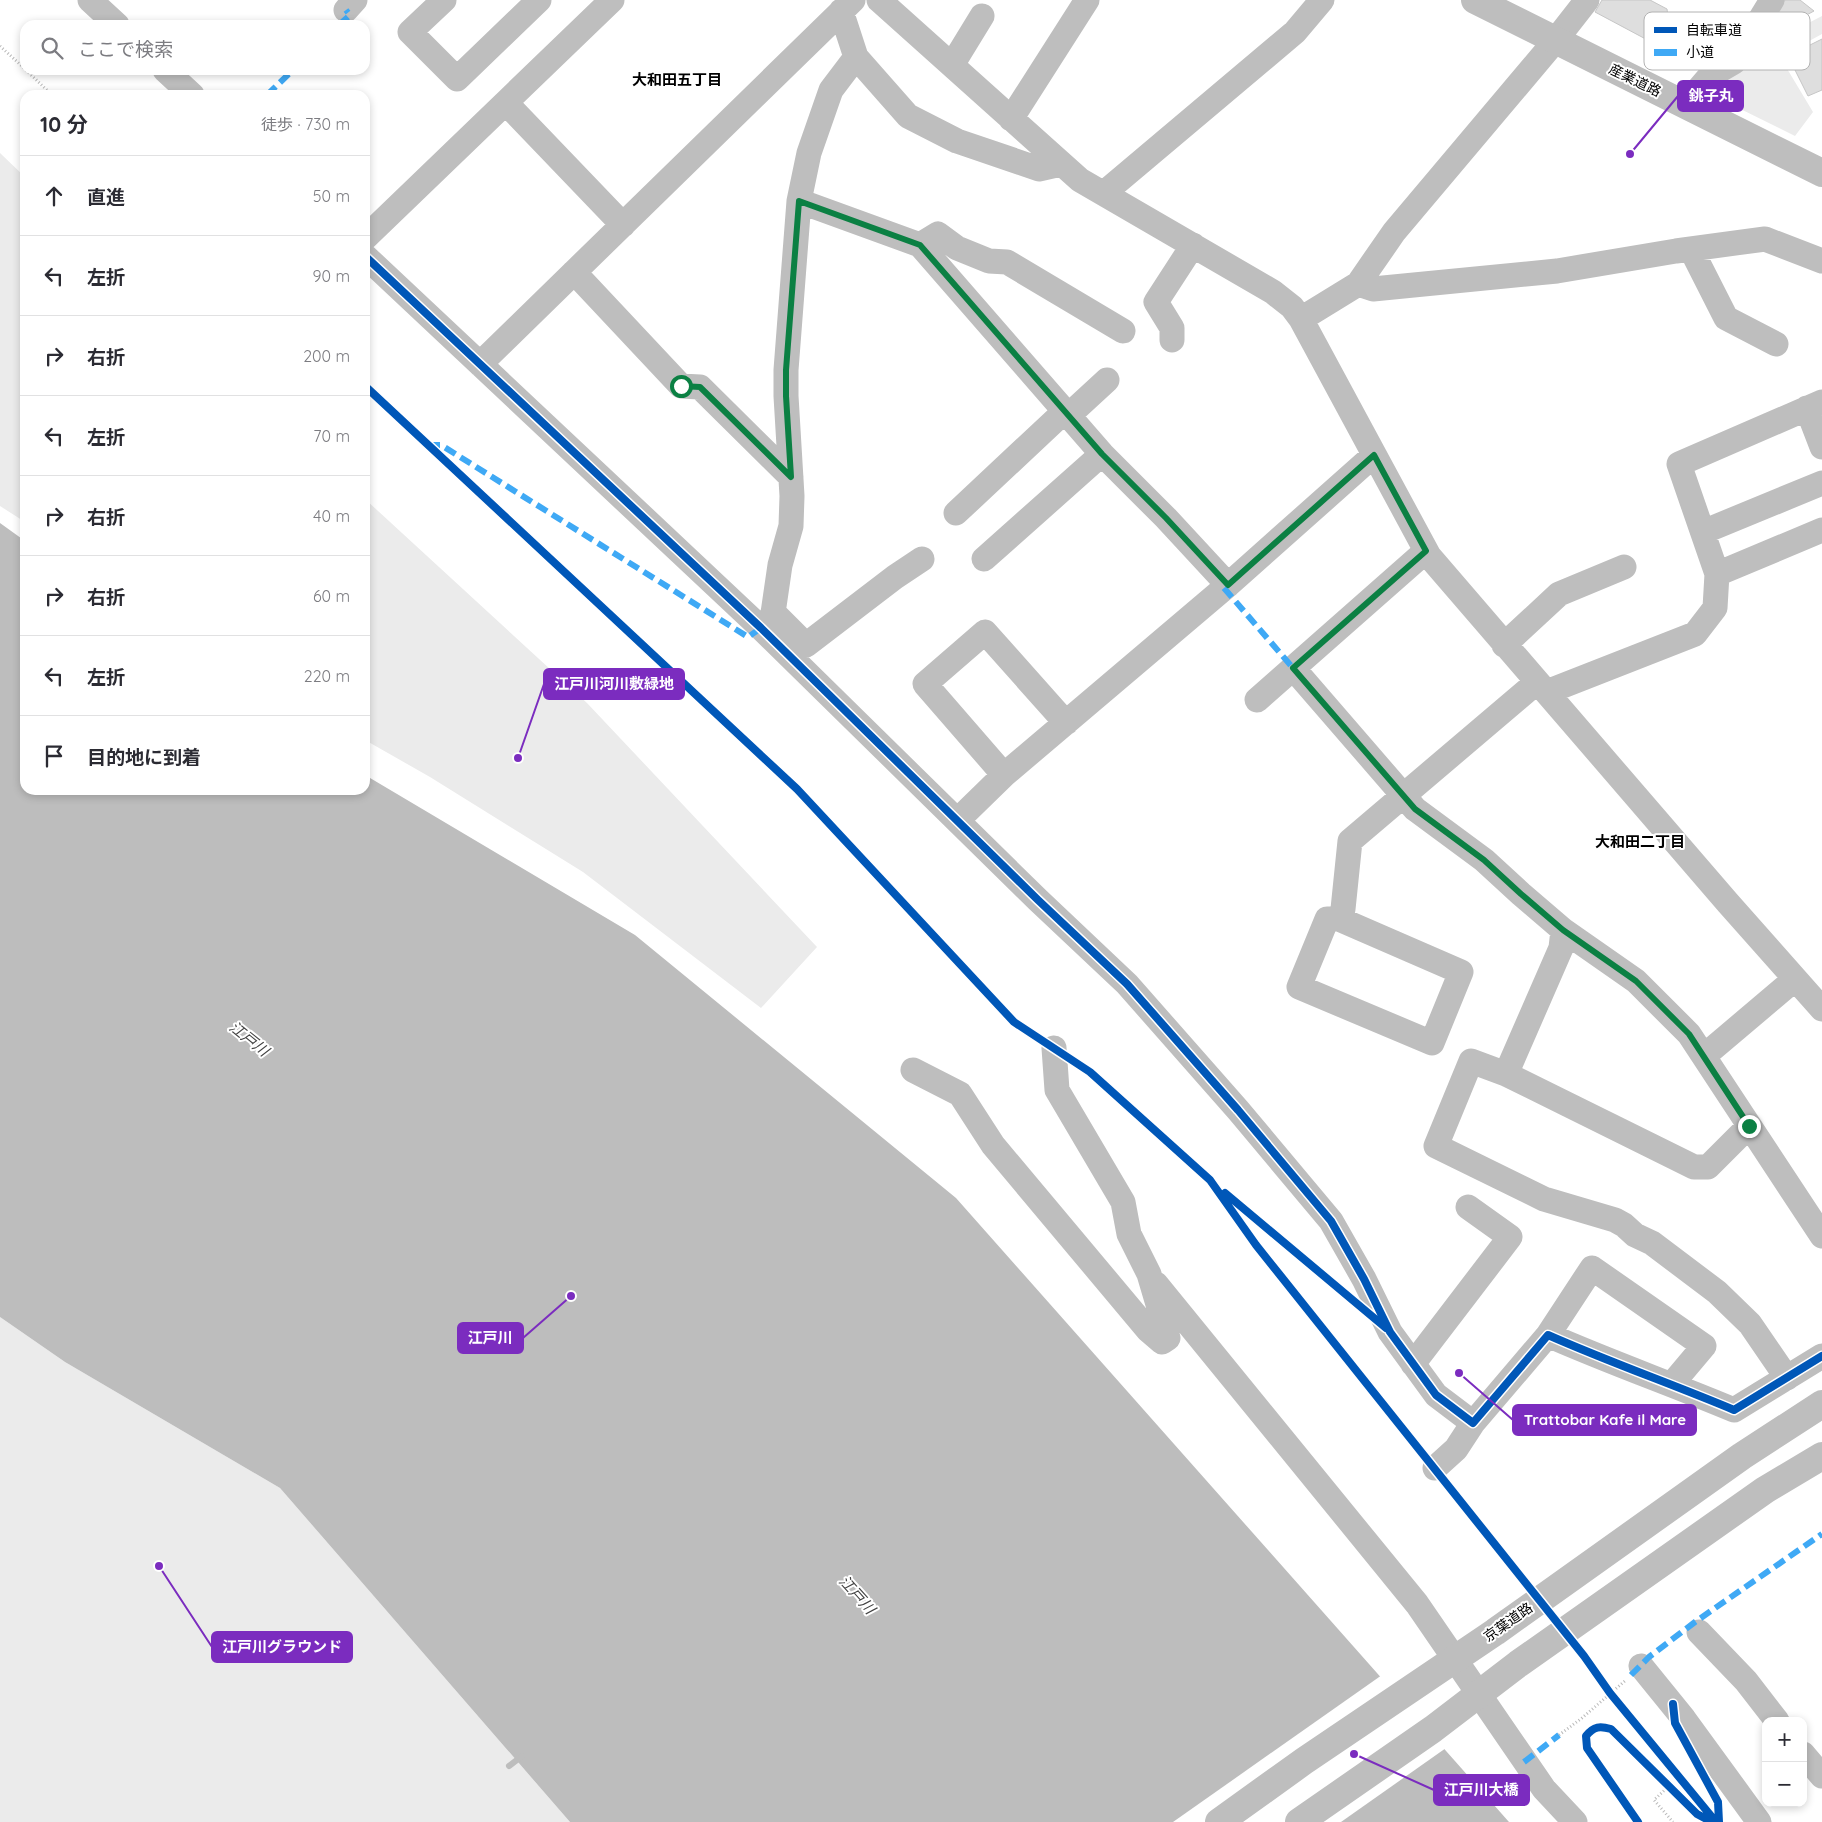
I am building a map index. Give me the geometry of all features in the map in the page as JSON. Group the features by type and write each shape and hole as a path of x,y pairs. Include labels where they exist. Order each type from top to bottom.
{"main road":[{"name":"産業道路","path":"1485,2 1554,41 1686,104 1822,173"},
{"name":"京葉道路","path":"1219,1822 1304,1761 1495,1632 1734,1461 1822,1404"},
{"path":"1298,1822 1432,1729 1518,1664 1765,1490 1822,1456"}],"street":[{"path":"90,0 112,20"},
{"path":"444,0 410,32 456,79 539,0"},
{"path":"370,233 612,0"},
{"path":"879,0 1080,180 1273,292 1292,307 1301,319 1426,551 1504,645 1822,1010"},
{"path":"1011,118 1087,0"},
{"path":"1104,193 1295,32 1322,0"},
{"path":"1301,319 1358,284 1394,232 1587,0"},
{"path":"1765,12 1772,0"},
{"path":"847,6 856,57 908,116 957,141 1039,169 1061,164"},
{"path":"480,364 847,6"},
{"path":"952,65 982,16"},
{"path":"767,620 791,526 792,496 786,370 799,201 809,153 831,90 856,57"},
{"path":"1686,104 1710,76 1720,70"},
{"path":"170,75 187,90"},
{"path":"506,103 623,224"},
{"path":"799,201 920,245 1102,454 1166,518 1228,585"},
{"path":"920,245 938,234 957,248 989,261 1007,262 1123,331"},
{"path":"1358,284 1374,289 1557,271 1765,238 1822,261"},
{"path":"1172,340 1172,328 1156,302 1193,245"},
{"path":"1691,249 1726,318 1776,344"},
{"path":"370,261 480,364 767,620 1038,900 1127,984 1238,1110 1331,1221 1364,1279 1390,1332 1436,1395 1473,1423"},
{"path":"574,272 681,386 700,387 791,477"},
{"path":"956,513 1067,412 1107,380"},
{"path":"1339,920 1343,910 1350,841 1404,795 1542,687 1695,634 1715,608 1717,574 1679,464 1814,405 1822,447"},
{"path":"984,559 1102,454"},
{"path":"964,814 1004,775 1228,585 1374,455"},
{"path":"1703,532 1822,482"},
{"path":"1717,574 1822,530"},
{"path":"1257,700 1426,551"},
{"path":"767,620 806,645 895,577 922,559"},
{"path":"1504,645 1559,594 1624,567"},
{"path":"1004,775 925,684 985,632 1066,723"},
{"path":"1293,668 1415,809 1484,860 1563,930 1636,981 1679,1022 1704,1056 1822,1236"},
{"path":"1327,920 1339,920 1461,972 1432,1043 1299,987 1327,920"},
{"path":"1506,1074 1561,948 1563,930"},
{"path":"1704,1056 1795,979"},
{"path":"913,1070 960,1094 993,1145 1148,1330 1162,1342 1168,1338 1148,1274 1129,1234 1123,1202 1057,1090 1054,1048"},
{"path":"1749,1126 1708,1167 1694,1167 1506,1074 1471,1061 1436,1146 1544,1199 1615,1220 1624,1225 1635,1235 1652,1244 1717,1292 1750,1324 1787,1378"},
{"path":"1413,1364 1510,1237 1468,1207"},
{"path":"1435,1468 1456,1449 1473,1423 1548,1334 1592,1268 1704,1346 1672,1384"},
{"path":"1148,1274 1417,1604 1544,1790 1575,1822"},
{"path":"1548,1334 1586,1352 1672,1384 1734,1410 1822,1356"},
{"path":"1699,1632 1746,1681 1774,1717"},
{"path":"1636,1670 1684,1719 1759,1822"},
{"path":"1807,1759 1822,1776"}],"path":[{"path":"0,46 20,65"},
{"path":"30,75 47,90"},
{"path":"370,391 797,789 1014,1022 1090,1072 1239,1204"},
{"path":"1210,1180 1256,1245 1435,1468 1518,1576"},
{"path":"1584,1656 1610,1693 1714,1822"},
{"path":"1559,1735 1636,1670"},
{"path":"1638,1822 1587,1748 1586,1736 1592,1729 1600,1726 1611,1729 1697,1814 1714,1822"},
{"path":"1669,1786 1654,1800 1673,1822"}],"shaded area":[{"path":"1822,16 1822,34 1810,41 1810,22"},
{"path":"1724,70 1788,70 1813,112 1795,136 1706,92"},
{"path":"0,153 20,172 20,519 0,506"},
{"path":"370,504 587,703 817,947 761,1008 583,872 430,777 370,743"},
{"path":"0,1317 65,1362 280,1488 570,1822 0,1822"}],"water":[{"path":"0,523 20,537 20,795 370,795 370,778 635,935 956,1198 1509,1822 570,1822 280,1488 65,1362 0,1317"}],"pier":[{"path":"1382,1675 1446,1748 1341,1822 1173,1822"}],"building":[{"path":"1602,0 1650,0 1667,9 1667,12 1644,12 1644,38 1595,12"},
{"path":"1785,0 1800,0 1814,11 1810,13 1777,12"},
{"path":"1822,39 1822,90 1808,96 1795,70 1810,70 1810,45"}],"waterway":[{"path":"509,1766 522,1756"}],"marked path":[{"path":"344,20 350,15 346,10"},
{"path":"272,90 288,75"},
{"path":"428,445 441,445 748,637 761,628"},
{"path":"1224,588 1293,668"},
{"path":"1631,1675 1649,1657 1695,1622 1822,1534"},
{"path":"1524,1762 1559,1735"}],"cycle path":[{"path":"370,261 761,628 1038,900 1127,984 1238,1110 1331,1221 1364,1279 1390,1332 1436,1395 1473,1423 1548,1335 1734,1410 1822,1356"},
{"path":"370,391 797,789 1014,1022 1090,1072 1210,1180 1256,1245 1584,1656 1610,1693 1716,1822"},
{"path":"1225,1193 1386,1328"},
{"path":"1673,1704 1675,1723 1718,1802 1719,1822"},
{"path":"1638,1822 1587,1748 1586,1736 1595,1729 1600,1727 1611,1729 1697,1814 1712,1822"}],"place":[{"name":"銚子丸","path":"1630,154"},
{"name":"江戸川河川敷緑地","path":"518,758"},
{"name":"江戸川","path":"571,1296"},
{"name":"Trattobar Kafe il Mare","path":"1459,1373"},
{"name":"江戸川グラウンド","path":"159,1566"},
{"name":"江戸川大橋","path":"1354,1754"}],"district":[{"name":"大和田五丁目","path":"677,80"},
{"name":"大和田二丁目","path":"1640,842"}],"route":[{"path":"681,386 700,387 791,477 786,370 799,201 920,245 1066,410 1102,454 1166,518 1228,585 1374,455 1426,551 1293,668 1415,809 1484,860 1563,930 1636,981 1679,1022 1689,1034 1749,1126"}]}
